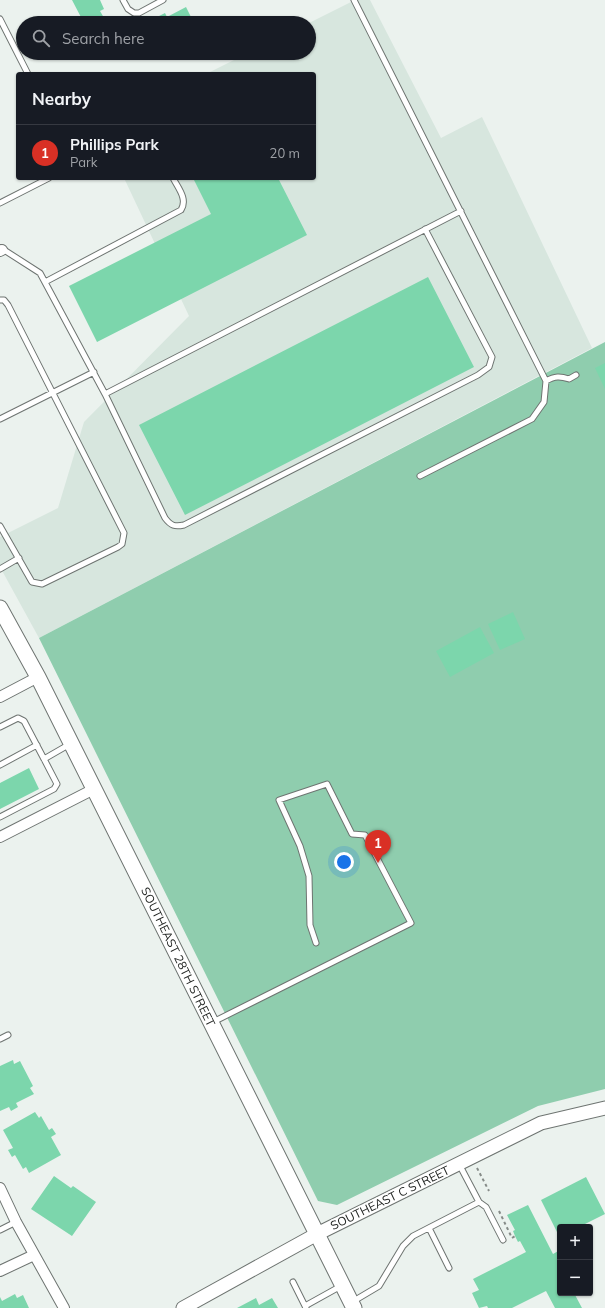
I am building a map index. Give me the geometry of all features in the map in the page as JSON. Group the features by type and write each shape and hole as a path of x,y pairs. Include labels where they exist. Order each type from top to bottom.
{"main road":[{"name":"SOUTHEAST 28TH STREET","path":"0,608 38,677 352,1305"}],"street":[{"path":"0,697 38,677"},
{"path":"0,837 94,789"},
{"name":"SOUTHEAST C STREET","path":"185,1308 317,1234 541,1123 605,1108"},
{"path":"0,1188 16,1222 64,1308"},
{"path":"0,1271 34,1255"}],"lane":[{"path":"124,0 128,9 134,13 139,13 163,0"},
{"path":"354,0 546,381 544,402 532,419 420,476"},
{"path":"0,19 16,50"},
{"path":"21,60 27,72"},
{"path":"0,203 45,180"},
{"path":"45,282 181,210 184,205 184,199 174,180"},
{"path":"105,394 461,211"},
{"path":"1,249 40,273 94,372 165,518 170,524 176,527 184,525 478,375 489,367 492,357 425,229"},
{"path":"0,300 4,300 8,305 124,533 124,539 122,544 42,584 32,582 0,526"},
{"path":"0,419 94,372"},
{"path":"546,381 554,377 562,376 570,379 576,375"},
{"path":"0,569 19,558"},
{"path":"0,727 18,718 24,721 57,784 54,789 0,817"},
{"path":"44,759 71,743"},
{"path":"0,765 37,745"},
{"path":"210,1023 411,923 365,834 352,834 327,784 279,800 300,846 310,876 310,925 316,943"},
{"path":"0,1039 8,1035"},
{"path":"459,1164 479,1202 486,1207 503,1240"},
{"path":"352,1305 379,1286 403,1246 413,1236 479,1202"},
{"path":"0,1230 16,1222"},
{"path":"428,1228 449,1268"},
{"path":"293,1282 306,1307 342,1285"}],"path":[{"path":"477,1168 489,1192"},
{"path":"499,1211 512,1238 515,1236"}],"shaded area":[{"path":"355,0 370,0 441,138 482,117 592,348 39,638 0,567 0,537 58,508 84,422 189,316 125,180 316,180 316,72 210,72 234,60 316,60 316,20"}],"green space":[{"path":"605,342 605,1089 538,1106 337,1205 318,1201 39,638"}],"building":[{"path":"72,0 100,0 104,9 100,11 103,16 80,16"},
{"path":"186,7 190,16 169,16"},
{"path":"165,13 166,16 159,16"},
{"path":"194,180 279,180 307,235 97,342 69,286 211,214"},
{"path":"428,277 474,367 185,515 139,425"},
{"path":"605,363 605,389 595,368"},
{"path":"513,612 525,639 500,650 488,624"},
{"path":"480,627 494,653 450,677 436,651"},
{"path":"29,768 39,789 0,809 0,783"},
{"path":"13,1060 14,1064 20,1061 33,1086 30,1088 34,1094 16,1103 18,1107 11,1111 9,1107 0,1111 0,1066"},
{"path":"35,1112 39,1118 41,1116 49,1130 52,1128 56,1134 51,1137 61,1155 29,1173 26,1167 23,1169 15,1155 12,1157 8,1150 13,1148 3,1130"},
{"path":"54,1176 71,1188 73,1186 96,1202 72,1236 31,1209"},
{"path":"586,1177 605,1214 585,1224 557,1224 557,1232 541,1200"},
{"path":"528,1205 553,1254 557,1252 557,1296 576,1296 582,1308 555,1308 546,1291 512,1308 488,1308 487,1306 479,1308 472,1293 479,1290 473,1279 526,1252 520,1241 518,1242 513,1231 515,1230 507,1215"},
{"path":"15,1294 17,1298 23,1295 29,1308 0,1308 0,1297 2,1301"},
{"path":"256,1298 259,1305 272,1298 278,1308 237,1308"}],"place":[{"name":"Phillips Park","path":"378,863"}]}
